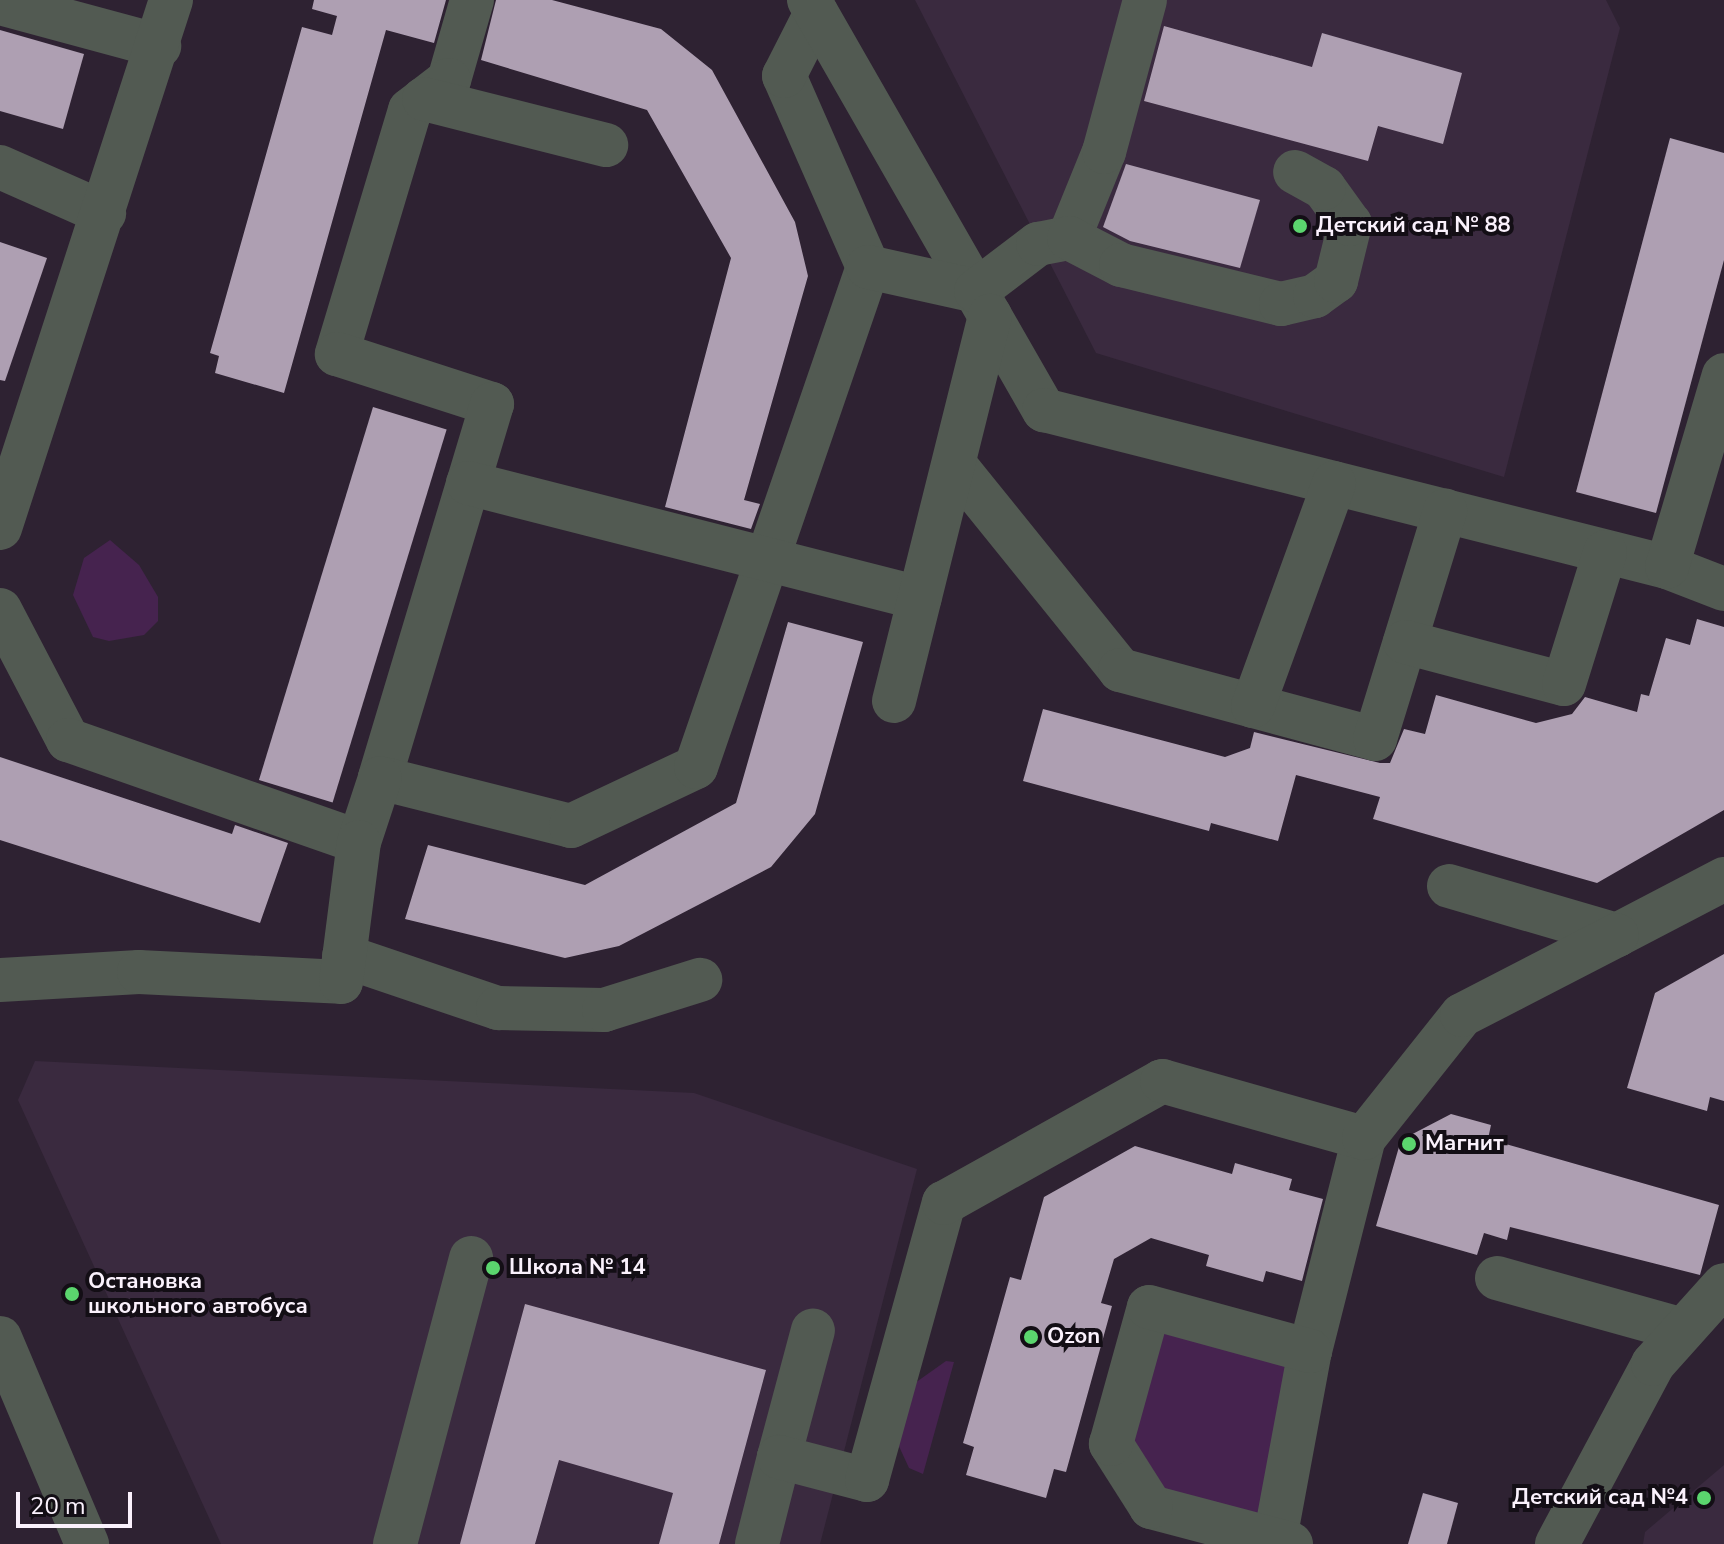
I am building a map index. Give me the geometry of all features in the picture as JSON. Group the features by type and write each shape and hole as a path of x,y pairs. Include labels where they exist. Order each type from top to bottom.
{"street":[{"path":"0,528 159,46 171,0"},
{"path":"0,980 139,972 341,982 359,842 492,404 337,354 410,110 449,80 472,0"},
{"path":"1069,238 1104,152 1145,0"},
{"path":"0,3 159,46"},
{"path":"380,778 571,826 696,767 771,566 868,267 784,76 813,7"},
{"path":"813,7 1044,410 1667,567 1724,589"},
{"path":"424,99 606,145"},
{"path":"0,167 104,213"},
{"path":"894,701 954,464 983,304 1038,244 1069,238 1121,265 1281,304 1315,296 1336,281 1350,224 1324,188 1295,172"},
{"path":"868,267 983,304"},
{"path":"1667,567 1721,394"},
{"path":"954,464 1120,670 1375,739 1445,511"},
{"path":"468,483 771,566 920,598"},
{"path":"1253,706 1334,483"},
{"path":"1405,642 1564,684 1605,552"},
{"path":"0,610 68,740 359,842"},
{"path":"1310,1351 1149,1307 1111,1444 1151,1507 1283,1542 1310,1351 1364,1138 1462,1015 1724,879"},
{"path":"1449,886 1617,935"},
{"path":"344,956 498,1008 604,1010 700,980"},
{"path":"779,1457 867,1480 944,1203 1162,1081 1364,1138"},
{"path":"395,1544 471,1258"},
{"path":"1497,1278 1683,1330"},
{"path":"1557,1544 1653,1364 1724,1285"},
{"path":"757,1544 813,1330"},
{"path":"0,1338 87,1544"}],"shaded area":[{"name":"Детский сад № 88","path":"915,0 1606,0 1620,28 1504,477 1096,353"},
{"path":"110,540 139,565 158,597 158,621 144,635 109,641 93,637 73,595 84,558"},
{"name":"Школа № 14","path":"35,1061 694,1093 917,1169 820,1544 221,1544 18,1100"},
{"path":"1149,1307 1310,1351 1275,1539 1151,1507 1111,1444"},
{"path":"946,1361 954,1362 923,1474 909,1468 897,1442 915,1383"},
{"name":"Детский сад №4","path":"1724,1465 1724,1544 1643,1544 1645,1532"}],"building":[{"path":"314,0 446,0 434,43 386,30 284,393 215,373 219,356 210,353 302,27 332,35 337,16 312,9"},
{"path":"496,0 552,0 661,29 712,70 795,222 808,276 744,500 760,504 751,529 665,507 731,258 647,110 481,60"},
{"path":"1164,26 1312,67 1322,33 1462,73 1443,144 1378,126 1368,161 1144,101"},
{"path":"0,30 84,54 63,129 0,111"},
{"path":"1670,138 1724,153 1724,260 1656,513 1576,492"},
{"path":"1126,164 1260,200 1240,268 1130,241 1103,227"},
{"path":"0,242 47,258 5,381 0,380"},
{"path":"373,407 447,430 333,802 259,780"},
{"path":"1697,619 1724,627 1724,810 1597,883 1373,819 1380,797 1296,775 1278,841 1211,823 1209,831 1023,781 1043,709 1225,757 1250,748 1254,732 1380,763 1390,763 1404,729 1425,734 1436,695 1536,723 1572,714 1585,697 1637,712 1641,694 1649,696 1666,638 1690,645"},
{"path":"788,622 863,642 815,814 771,867 619,946 565,958 405,919 428,845 585,885 736,803"},
{"path":"0,757 232,834 235,825 288,843 260,923 0,840"},
{"path":"1724,954 1724,1101 1710,1097 1707,1111 1627,1088 1655,993"},
{"path":"1451,1114 1491,1125 1488,1139 1719,1205 1700,1275 1510,1227 1507,1240 1484,1233 1477,1255 1376,1226 1401,1140"},
{"path":"1135,1146 1232,1174 1235,1163 1292,1179 1289,1190 1323,1199 1302,1281 1266,1271 1263,1282 1206,1266 1209,1255 1151,1238 1114,1259 1101,1303 1112,1306 1066,1472 1054,1469 1046,1498 966,1475 974,1447 963,1443 1010,1277 1021,1280 1044,1197"},
{"path":"525,1304 766,1370 719,1544 659,1544 673,1493 559,1460 535,1544 460,1544"},
{"path":"1423,1493 1458,1503 1447,1544 1408,1544"}],"place":[{"name":"Детский сад № 88","path":"1300,226"},
{"name":"Магнит","path":"1409,1144"},
{"name":"Школа № 14","path":"493,1268"},
{"name":"Остановка школьного автобуса","path":"72,1294"},
{"name":"Ozon","path":"1031,1337"},
{"name":"Детский сад №4","path":"1704,1498"}]}
